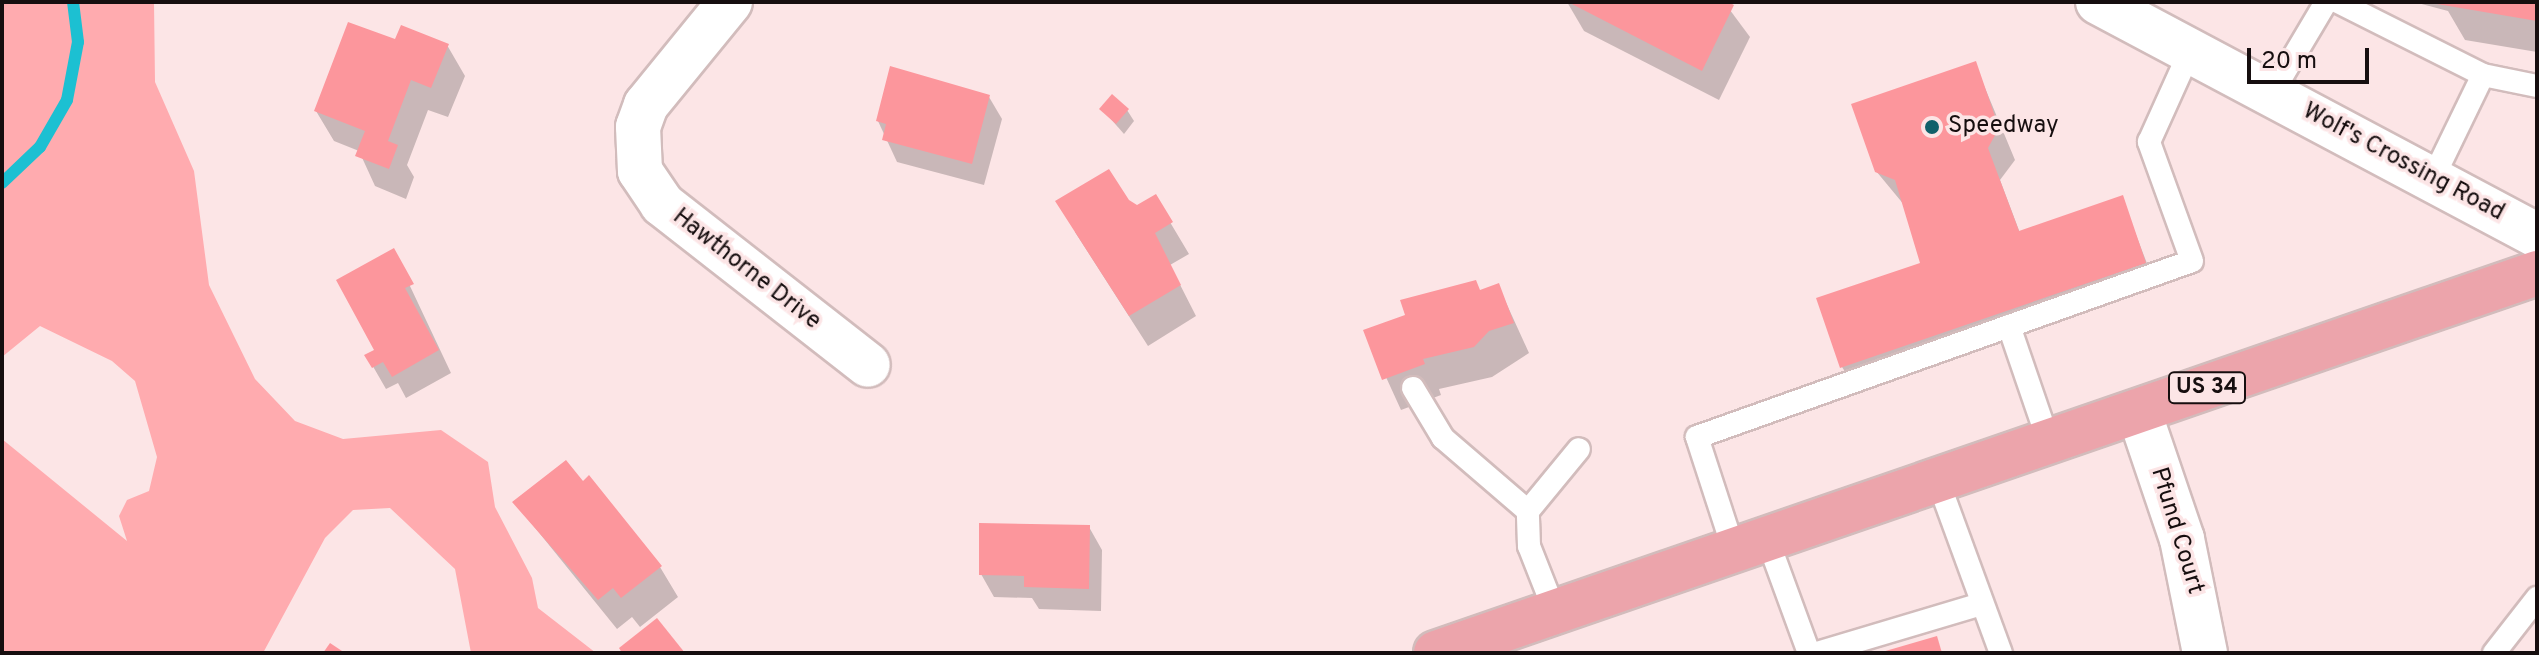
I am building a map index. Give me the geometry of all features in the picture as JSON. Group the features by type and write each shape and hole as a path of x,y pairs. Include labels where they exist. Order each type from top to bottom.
{"main road":[{"name":"US 34","path":"1436,653 1751,548 2537,273"}],"street":[{"name":"Hawthorne Drive","path":"730,2 646,105 638,127 640,171 662,204 868,365"},
{"name":"Wolf's Crossing Road","path":"2098,2 2537,235"},
{"name":"Pfund Court","path":"2139,412 2182,539 2205,653"}],"lane":[{"path":"2272,93 2326,2"},
{"path":"2338,2 2483,75 2537,86"},
{"path":"1809,653 1751,548 1697,437 2192,261 2149,142 2191,49"},
{"path":"2433,178 2483,75"},
{"path":"2009,326 2049,443"},
{"path":"1413,388 1443,438 1528,511"},
{"path":"1555,612 1529,546 1528,511 1579,449"},
{"path":"1938,481 2001,653"},
{"path":"2494,653 2537,598"},
{"path":"1817,653 1981,604"}],"shaded area":[{"path":"2,2 154,2 155,82 194,171 209,285 255,379 295,421 343,439 441,430 488,462 495,507 532,578 538,608 596,653 471,653 455,569 390,508 353,510 325,538 263,653 2,653 2,439 127,541 119,516 127,500 149,491 157,457 135,381 112,361 40,326 2,357"}],"building":[{"path":"1568,2 1728,2 1734,5 1702,71"},
{"path":"2537,2 2537,21 2437,4"},
{"path":"348,22 395,39 401,25 449,44 431,88 411,80 388,141 398,145 389,169 355,156 365,131 314,111"},
{"path":"1976,61 1999,128 1988,148 2019,231 2123,195 2146,263 1840,368 1816,298 1920,263 1895,180 1875,172 1851,104"},
{"path":"890,66 990,95 972,164 882,140 886,124 876,121"},
{"path":"1112,94 1129,109 1116,124 1099,109"},
{"path":"1109,169 1129,200 1137,205 1156,194 1173,222 1155,233 1181,285 1129,316 1055,201"},
{"path":"394,248 414,284 405,288 439,350 392,377 383,362 372,368 364,355 374,350 336,280"},
{"path":"1476,280 1480,290 1499,283 1514,323 1489,331 1474,347 1423,359 1425,364 1382,380 1363,330 1405,315 1400,300"},
{"path":"566,460 583,481 589,475 662,566 621,598 613,588 598,600 512,502"},
{"path":"979,523 1090,525 1089,589 1024,587 1024,576 979,575"},
{"path":"657,618 685,653 622,653 619,648"},
{"path":"1937,636 1942,653 1882,653 1882,652"},
{"path":"330,643 345,653 323,653"}],"waterway":[{"path":"2,183 40,147 67,100 78,42 73,2"}],"place":[{"name":"Speedway","path":"1932,127"}]}
